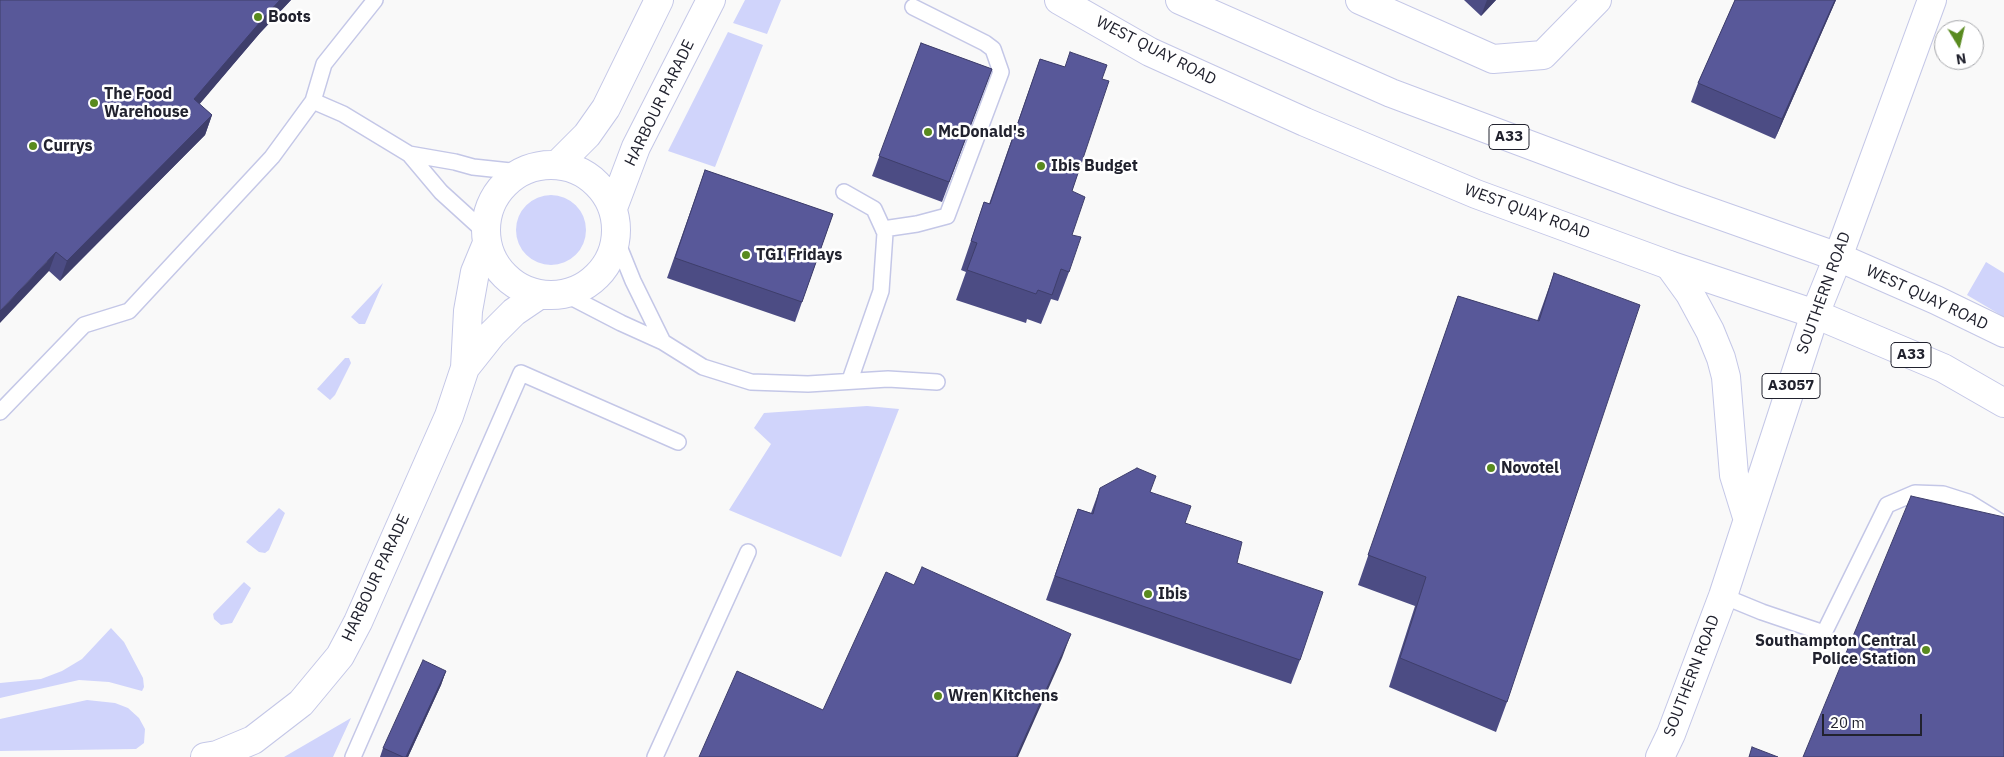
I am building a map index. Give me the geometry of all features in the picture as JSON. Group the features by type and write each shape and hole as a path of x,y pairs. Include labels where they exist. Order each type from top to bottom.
{"main road":[{"path":"558,165 587,134 606,108 659,0"},
{"name":"HARBOUR PARADE","path":"613,208 636,147 711,0"},
{"name":"WEST QUAY ROAD","path":"1059,0 1150,52 1306,122 1476,194 1669,264 1815,314 1943,368 2004,403"},
{"name":"WEST QUAY ROAD","path":"1180,0 1391,93 1682,202 1838,257 1936,300 2004,333"},
{"path":"1360,0 1493,59 1543,55 1597,0"},
{"name":"SOUTHERN ROAD","path":"1660,757 1671,734 1723,596 1747,517 1815,314 1838,257 1932,0"},
{"path":"558,165 575,169 592,179 604,192 613,208 616,239 610,258 599,275 584,287 552,294 520,288 505,277 493,261 486,238 487,214 494,198 505,183 520,172 538,166 558,165"},
{"name":"HARBOUR PARADE","path":"205,757 217,755 253,740 277,724 301,703 340,656 358,622 449,416 465,368 468,311 475,272 486,238"},
{"path":"1669,264 1690,294 1710,331 1721,358 1727,387 1734,475 1747,517"},
{"name":"HARBOUR PARADE","path":"465,368 492,334 514,312 552,294"}],"lane":[{"path":"0,412 84,325 129,311 272,157 313,101 324,64 375,0"},
{"path":"883,229 917,224 948,216 1001,72 993,49 985,43 913,7"},
{"path":"313,101 351,119 409,154 486,238"},
{"path":"409,154 473,167 520,172"},
{"path":"844,192 874,209 885,233 881,291 850,380"},
{"path":"616,239 633,281 663,342"},
{"path":"552,294 663,342 703,367 751,382 808,384 888,379 937,382"},
{"path":"353,757 521,373 678,442"},
{"path":"1723,596 1762,612 1824,633 1887,505 1915,493 1943,494 1968,502 2004,524"},
{"path":"655,757 748,552"}],"shaded area":[{"path":"745,0 781,0 767,34 733,23"},
{"path":"728,32 763,45 715,167 668,151"},
{"path":"551,195 570,201 580,211 586,230 580,249 570,259 551,265 532,259 522,249 516,230 522,211 532,201"},
{"path":"1986,262 2004,273 2004,317 1967,295"},
{"path":"383,283 365,324 359,324 351,317"},
{"path":"345,358 349,358 351,363 335,395 330,400 317,389"},
{"path":"867,406 899,409 841,557 729,510 771,444 754,428 764,413"},
{"path":"279,508 285,513 269,550 265,553 259,552 246,542"},
{"path":"244,582 251,588 232,623 221,625 214,619 213,614"},
{"path":"111,628 124,642 143,678 144,687 142,691 109,682 79,680 0,698 0,683 41,679 62,671 82,659"},
{"path":"87,700 115,703 128,708 139,718 145,729 144,743 136,749 0,751 0,719"},
{"path":"351,718 333,757 284,757"}],"building":[{"path":"0,0 280,0 194,99 212,115 67,261 56,252 0,311"},
{"path":"1735,0 1835,0 1782,119 1698,83"},
{"name":"McDonald's","path":"921,43 992,69 949,182 879,156"},
{"name":"Ibis Budget","path":"1070,52 1107,65 1102,79 1109,81 1072,191 1085,197 1072,235 1081,237 1069,272 1061,269 1052,295 1038,290 1036,294 967,270 977,243 971,241 984,202 990,204 1040,59 1065,67"},
{"name":"TGI Fridays","path":"705,170 833,214 802,302 675,258"},
{"name":"Novotel","path":"1554,273 1640,305 1507,702 1400,658 1426,577 1368,555 1458,296 1539,321"},
{"name":"Ibis","path":"1137,468 1156,476 1150,492 1191,506 1185,523 1242,542 1237,563 1323,592 1300,660 1055,576 1078,509 1093,514 1100,488"},
{"name":"Southampton Central Police Station","path":"1911,496 2004,517 2004,757 1803,757"},
{"name":"Wren Kitchens","path":"922,567 1071,634 1016,757 699,757 737,671 823,710 886,572 914,585"},
{"path":"423,660 446,671 406,757 403,757 383,748"},
{"path":"1752,747 1778,757 1749,757"}],"place":[{"name":"Boots","path":"258,17"},
{"name":"The Food Warehouse","path":"94,103"},
{"name":"McDonald's","path":"928,132"},
{"name":"Currys","path":"33,146"},
{"name":"Ibis Budget","path":"1041,166"},
{"name":"TGI Fridays","path":"746,255"},
{"name":"Novotel","path":"1491,468"},
{"name":"Ibis","path":"1148,594"},
{"name":"Southampton Central Police Station","path":"1926,650"},
{"name":"Wren Kitchens","path":"938,696"}]}
